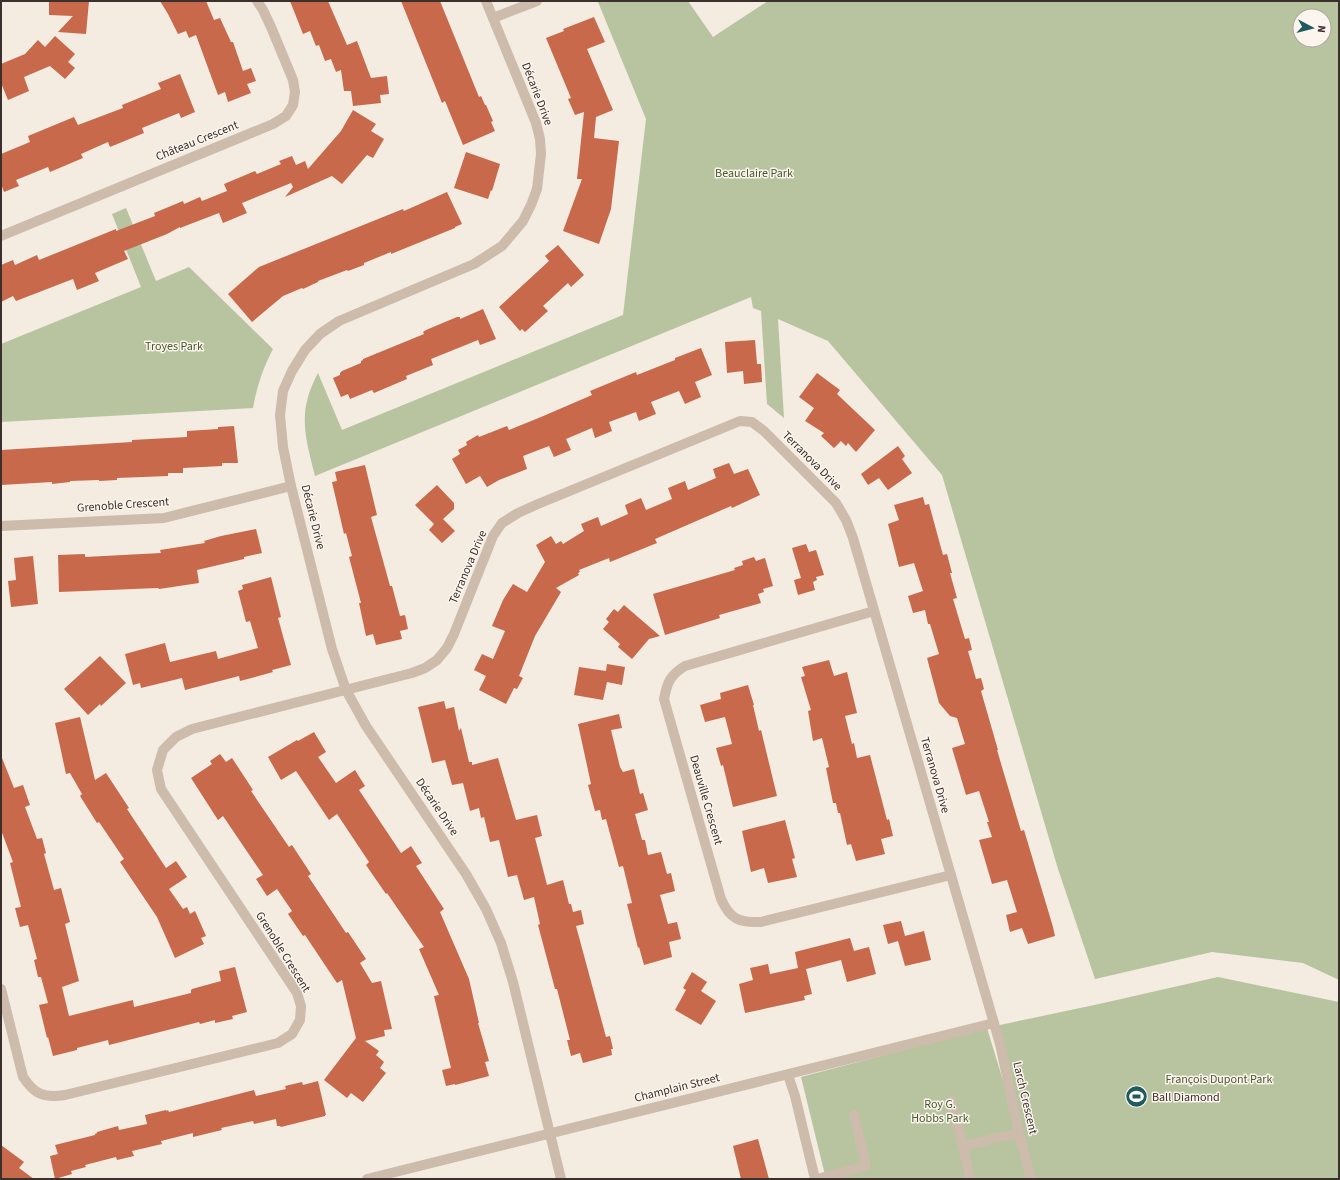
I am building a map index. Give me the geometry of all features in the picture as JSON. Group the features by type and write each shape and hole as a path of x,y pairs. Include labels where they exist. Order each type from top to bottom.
{"street":[{"name":"Château Crescent","path":"1,236 273,124 286,116 293,105 295,92 293,80 263,10 257,1"},
{"name":"Décarie Drive","path":"486,1 536,123 540,139 541,154 539,175 532,206 523,221 502,246 480,261 339,321 320,334 305,350 292,371 283,391 280,415 283,447 291,486 332,649 346,690 366,726 466,874 486,909 501,943 513,982 561,1179"},
{"path":"493,18 537,1"},
{"name":"Terranova Drive","path":"346,690 412,673 425,668 437,660 447,648 454,634 494,536 502,523 518,513 538,504 740,421 752,422 764,431 836,503 846,520 853,538 994,1023"},
{"name":"Grenoble Crescent","path":"1,526 164,518 291,486"},
{"name":"Deauville Crescent","path":"874,611 684,666 676,671 670,678 664,699 721,898 726,909 734,918 747,922 761,922 951,875"},
{"name":"Grenoble Crescent","path":"1,990 23,1077 29,1087 40,1095 52,1097 65,1096 278,1043 292,1034 300,1020 301,1006 297,993 161,789 158,770 163,750 176,737 192,729 346,690"},
{"name":"Champlain Street","path":"367,1179 994,1023"},
{"name":"Larch Crescent","path":"994,1023 1031,1179"},
{"path":"788,1075 795,1096 816,1179 866,1166 854,1115"},
{"path":"951,1101 970,1179"},
{"path":"963,1146 1019,1133"}],"green space":[{"name":"Beauclaire Park","path":"688,1 713,37 768,1 1339,1 1339,980 1303,963 1212,952 1095,979 1058,869 942,475 828,341 778,319 784,418 767,404 761,311 753,308 751,297 315,476 308,449 305,412 311,387 318,373 342,430 623,315 646,119 598,2"},
{"name":"Troyes Park","path":"126,208 156,281 189,267 273,349 261,377 253,408 1,422 1,344 141,287 112,214"},
{"name":"François Dupont Park","path":"1218,977 1339,1002 1339,1179 1034,1179 995,1026"},
{"name":"Roy G. Hobbs Park","path":"987,1028 1019,1133 1029,1179 826,1179 801,1077"}],"building":[{"path":"49,1 89,1 86,34 58,32 73,16 49,15"},
{"path":"160,1 206,1 214,20 220,18 231,42 233,42 243,71 251,68 256,81 247,84 251,93 228,102 225,92 218,95 196,35 189,38 186,31 178,34"},
{"path":"290,1 328,1 347,45 357,41 371,78 387,76 389,94 380,95 381,103 353,106 351,91 344,91 341,70 336,72 331,59 325,61 319,45 316,46 310,31 303,34"},
{"path":"401,1 440,1 479,97 481,96 493,121 491,122 495,131 463,145 445,101 442,103"},
{"path":"594,17 605,42 587,49 613,110 596,117 594,138 619,141 611,209 599,244 563,231 582,179 577,179 584,112 575,115 568,99 571,98 546,38 564,31 563,29"},
{"path":"55,36 75,54 68,62 75,68 65,79 50,66 24,77 29,91 8,100 1,83 1,64 25,54 38,40 45,47"},
{"path":"180,74 195,112 181,118 179,113 142,128 144,133 110,147 108,142 81,154 83,158 50,172 48,167 16,180 19,186 4,192 1,184 1,154 30,142 28,136 74,117 78,125 123,108 122,105 161,89 158,83"},
{"path":"353,110 376,124 371,131 384,139 373,158 367,155 342,184 332,176 285,197 293,187 291,183 242,203 247,213 223,223 219,213 180,227 167,234 124,251 128,259 95,273 99,281 77,290 73,279 16,301 13,296 1,302 1,265 13,260 15,265 37,255 39,260 116,229 116,231 155,216 154,213 183,201 184,204 200,197 202,201 227,191 224,184 255,171 257,174 281,164 279,161 292,156 296,165 305,161 308,169 341,131"},
{"path":"466,152 500,164 488,199 454,188"},
{"path":"447,192 462,224 455,228 391,254 391,252 364,263 364,265 318,281 303,289 302,288 283,296 252,322 228,294 259,267 403,209 404,211"},
{"path":"558,245 584,275 571,287 568,283 543,306 548,311 525,332 522,329 520,331 499,307 549,261 545,256"},
{"path":"483,309 496,339 480,345 478,340 431,359 433,365 406,376 407,379 374,393 372,390 350,399 348,394 341,397 333,378 340,375 342,371 361,363 363,359 424,334 423,332 426,330 457,317 460,317 460,319"},
{"path":"755,340 757,364 761,364 762,382 744,384 743,371 727,373 725,342"},
{"path":"701,348 712,375 695,382 701,397 685,404 679,391 651,402 656,414 639,421 636,412 609,422 612,431 595,438 592,428 566,439 571,450 554,457 549,446 523,456 527,469 499,480 487,487 480,476 466,484 452,459 460,454 458,450 467,445 466,442 478,435 479,437 507,426 509,430 592,395 590,391 636,372 637,375"},
{"path":"817,373 840,390 837,394 875,430 856,452 848,443 846,446 841,441 834,448 821,436 824,433 805,421 814,408 799,397"},
{"path":"234,426 238,463 222,463 222,466 183,468 183,473 168,473 168,476 117,478 117,480 99,481 70,481 52,484 52,482 1,485 1,450 187,437 187,431 218,429 218,427"},
{"path":"898,446 905,456 902,459 912,473 888,490 879,478 868,485 861,474"},
{"path":"729,463 734,474 748,469 760,495 655,539 657,543 610,562 609,558 579,570 579,575 556,588 561,592 535,636 519,676 523,678 517,689 514,688 506,704 479,690 486,676 474,670 482,654 493,659 505,631 492,626 503,600 513,584 527,592 545,562 536,545 551,536 556,544 561,541 563,544 584,531 581,524 598,517 601,526 628,514 625,505 641,498 646,510 672,499 668,488 685,481 688,490 716,478 713,469"},
{"path":"365,465 377,515 371,517 390,586 392,586 400,616 405,615 408,629 400,631 402,639 376,645 373,634 366,636 359,603 361,603 349,557 352,556 346,533 344,534 332,482 337,481 335,472"},
{"path":"437,485 454,503 454,509 443,519 455,531 442,543 429,530 434,524 415,505"},
{"path":"923,497 925,505 929,504 943,555 947,554 952,573 950,573 957,598 953,599 965,639 969,638 972,650 968,651 976,679 981,678 984,689 981,691 997,750 1021,831 1024,830 1053,927 1055,936 1028,944 1022,928 1010,932 1006,915 1017,912 1007,880 992,884 979,840 992,837 987,822 989,822 979,791 966,795 952,748 965,744 957,718 950,716 939,703 927,658 939,654 930,624 928,624 925,610 913,613 908,596 923,591 914,563 899,567 888,524 899,520 894,505"},
{"path":"256,529 262,553 244,557 244,559 197,570 199,583 159,589 59,592 58,555 85,554 85,557 161,553 160,550 205,543 204,541 221,536"},
{"path":"806,544 809,552 816,550 824,575 816,577 817,580 813,582 815,590 798,595 794,580 801,578 792,548"},
{"path":"33,556 38,604 11,607 8,581 16,580 14,558"},
{"path":"754,557 756,561 765,558 773,586 763,589 764,592 758,594 761,603 719,615 720,618 665,635 653,594 735,570 734,568 743,565 742,561"},
{"path":"271,577 281,617 278,618 291,665 272,670 273,672 240,681 239,676 185,690 182,678 141,688 140,683 133,685 125,654 165,643 170,662 216,651 218,659 258,648 250,621 246,622 238,591 243,589 242,585"},
{"path":"624,605 660,636 649,639 632,659 618,647 620,644 603,629 609,622 606,619 614,609 618,612"},
{"path":"100,656 126,683 101,706 100,704 88,715 64,689"},
{"path":"829,660 834,676 847,672 857,713 845,716 852,744 854,743 857,758 870,755 887,820 889,819 893,836 881,839 885,854 856,861 851,844 847,845 840,813 838,813 836,803 833,803 826,768 829,767 822,738 813,741 808,711 811,710 801,677 805,676 802,667"},
{"path":"607,664 625,667 622,685 607,682 603,700 574,695 579,667 606,671"},
{"path":"748,685 759,731 761,730 777,796 733,807 723,765 721,766 716,748 732,744 725,717 705,722 700,705 721,699 720,693"},
{"path":"444,701 446,709 454,707 459,731 461,728 469,762 472,762 472,765 498,758 516,820 537,815 542,836 535,838 547,885 563,880 569,904 571,904 573,912 581,910 584,924 576,926 606,1037 610,1036 613,1049 611,1049 612,1055 583,1063 580,1053 571,1056 567,1040 570,1040 538,925 540,924 534,897 524,900 517,875 508,877 499,840 490,842 484,817 481,818 479,808 470,811 463,783 452,785 445,760 432,763 418,707"},
{"path":"619,714 622,728 611,730 620,767 623,772 634,769 640,794 643,793 648,810 635,814 642,840 645,840 648,855 661,852 667,874 671,873 675,891 660,895 668,924 677,922 681,939 669,942 672,957 644,965 639,947 638,948 627,904 632,903 623,866 619,867 606,819 602,820 600,810 595,811 588,785 591,784 578,724"},
{"path":"80,717 95,780 106,773 129,808 127,809 166,868 176,861 187,877 169,889 183,909 187,907 190,914 195,911 206,936 201,938 204,944 175,958 157,917 120,862 124,859 99,822 97,823 80,796 82,794 70,773 66,774 55,723"},
{"path":"314,732 326,752 318,757 336,783 355,770 365,786 359,790 401,853 411,846 422,863 416,866 444,909 440,912 469,979 478,1023 489,1061 485,1062 489,1076 446,1086 442,1070 451,1068 434,996 439,995 419,949 424,947 366,865 369,862 337,814 329,820 296,771 281,780 268,757"},
{"path":"220,754 226,762 232,758 253,790 251,791 289,847 292,845 311,874 308,876 346,933 348,932 366,959 360,963 372,983 381,981 392,1029 384,1030 385,1036 365,1041 379,1051 376,1055 384,1062 380,1068 386,1073 363,1102 351,1093 347,1098 324,1080 356,1038 342,980 337,983 305,935 303,936 288,914 292,911 277,889 267,896 256,879 263,875 223,816 218,820 191,778 212,764 210,761"},
{"path":"1,758 14,788 23,785 30,805 25,807 37,839 42,838 46,853 44,854 54,890 61,888 70,922 65,924 79,981 62,987 69,1016 133,1000 134,1007 191,993 192,989 221,981 219,971 235,967 247,1012 232,1016 233,1019 215,1023 215,1020 200,1024 199,1022 109,1045 108,1040 53,1056 39,1005 48,1003 41,977 38,977 34,960 37,959 28,925 20,927 15,908 21,907 10,863 13,862 1,830"},
{"path":"785,820 795,858 792,859 797,877 768,883 764,868 751,872 742,831"},
{"path":"901,921 905,936 924,931 931,960 905,966 898,941 888,944 883,925"},
{"path":"850,938 854,951 869,947 876,974 847,982 841,960 806,969 812,994 804,996 805,1000 745,1013 739,984 753,980 750,968 768,964 770,974 798,968 795,952"},
{"path":"692,972 707,982 701,991 716,1001 701,1025 675,1010 686,990 683,988"},
{"path":"318,1081 325,1116 281,1127 277,1126 276,1119 254,1124 253,1121 221,1128 222,1130 193,1137 193,1133 161,1141 162,1144 132,1151 134,1156 117,1160 116,1157 85,1165 86,1167 71,1171 72,1174 55,1179 50,1156 58,1154 55,1145 95,1135 97,1132 118,1126 119,1130 147,1124 145,1115 166,1110 169,1112 254,1090 256,1096 286,1089 285,1086 302,1082 303,1085"},
{"path":"758,1139 769,1179 741,1179 733,1146"},
{"path":"1,1145 24,1162 19,1168 34,1179 1,1179"}],"place":[{"name":"Ball Diamond","path":"1137,1097"}]}
